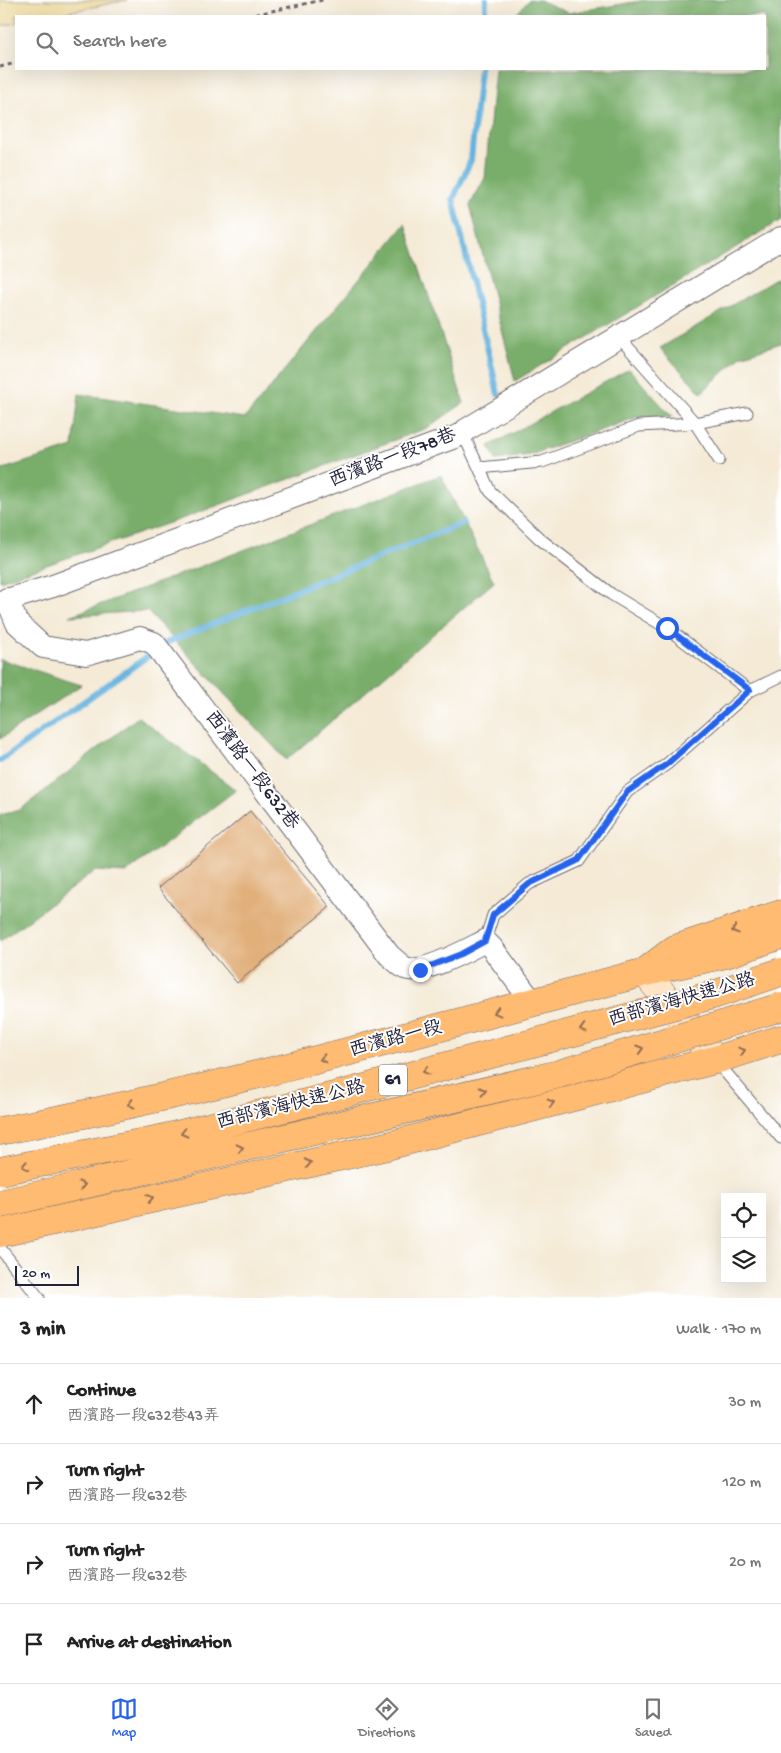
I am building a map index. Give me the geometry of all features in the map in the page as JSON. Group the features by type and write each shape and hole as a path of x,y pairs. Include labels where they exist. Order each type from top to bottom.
{"main road":[{"name":"西濱路一段","path":"0,1131 85,1115 333,1057 645,972 675,950 781,914"},
{"path":"645,972 726,954 781,935"},
{"name":"西部濱海快速公路","path":"0,1171 160,1139 346,1093 713,995 781,972"},
{"name":"西部濱海快速公路","path":"0,1204 559,1074 781,1007"},
{"path":"0,1233 387,1146 715,1060 781,1039"}],"street":[{"name":"西濱路一段78巷","path":"4,600 53,586 463,434 466,430 781,238"},
{"name":"西濱路一段632巷","path":"4,600 17,623 43,647 86,654 140,638 154,643 390,956 405,968 420,970 461,954 485,941"},
{"path":"485,941 533,1003"},
{"path":"645,972 715,1060"}],"lane":[{"path":"620,337 695,423 719,460"},
{"path":"479,468 542,462 639,426 695,423 746,413"},
{"path":"463,434 490,491 540,538 611,594 667,628 750,690"},
{"path":"485,941 493,915 529,884 579,860 627,792 667,764 750,690 781,676"},
{"path":"715,1060 781,1138"},
{"path":"0,1248 39,1298"}],"path":[{"path":"253,15 323,0"},
{"path":"0,66 15,63"}],"green space":[{"path":"529,0 540,0 569,13 646,0 781,0 781,220 515,381 470,205 485,178 495,70 766,70 766,15 516,15"},
{"path":"405,224 464,403 427,428 184,518 0,581 0,470 73,447 79,394 245,418"},
{"path":"781,276 781,343 741,356 701,393 660,348"},
{"path":"629,369 672,417 638,417 530,455 496,460 489,446"},
{"path":"441,475 494,582 286,760 147,611 70,616"},
{"path":"0,659 81,685 0,739"},
{"path":"138,717 236,790 126,873 95,871 0,941 0,815 20,810"}],"sand":[{"path":"0,0 127,0 54,15 15,15 15,23 0,26"}],"building":[{"path":"250,811 330,907 237,983 158,888"}],"waterway":[{"path":"485,15 486,0"},
{"path":"480,70 471,160 453,199 498,394"},
{"path":"166,643 463,523"},
{"path":"0,761 151,654"}],"route":[{"path":"420,970 461,954 485,941 493,915 529,884 579,860 627,792 667,764 750,690 667,628"}]}
